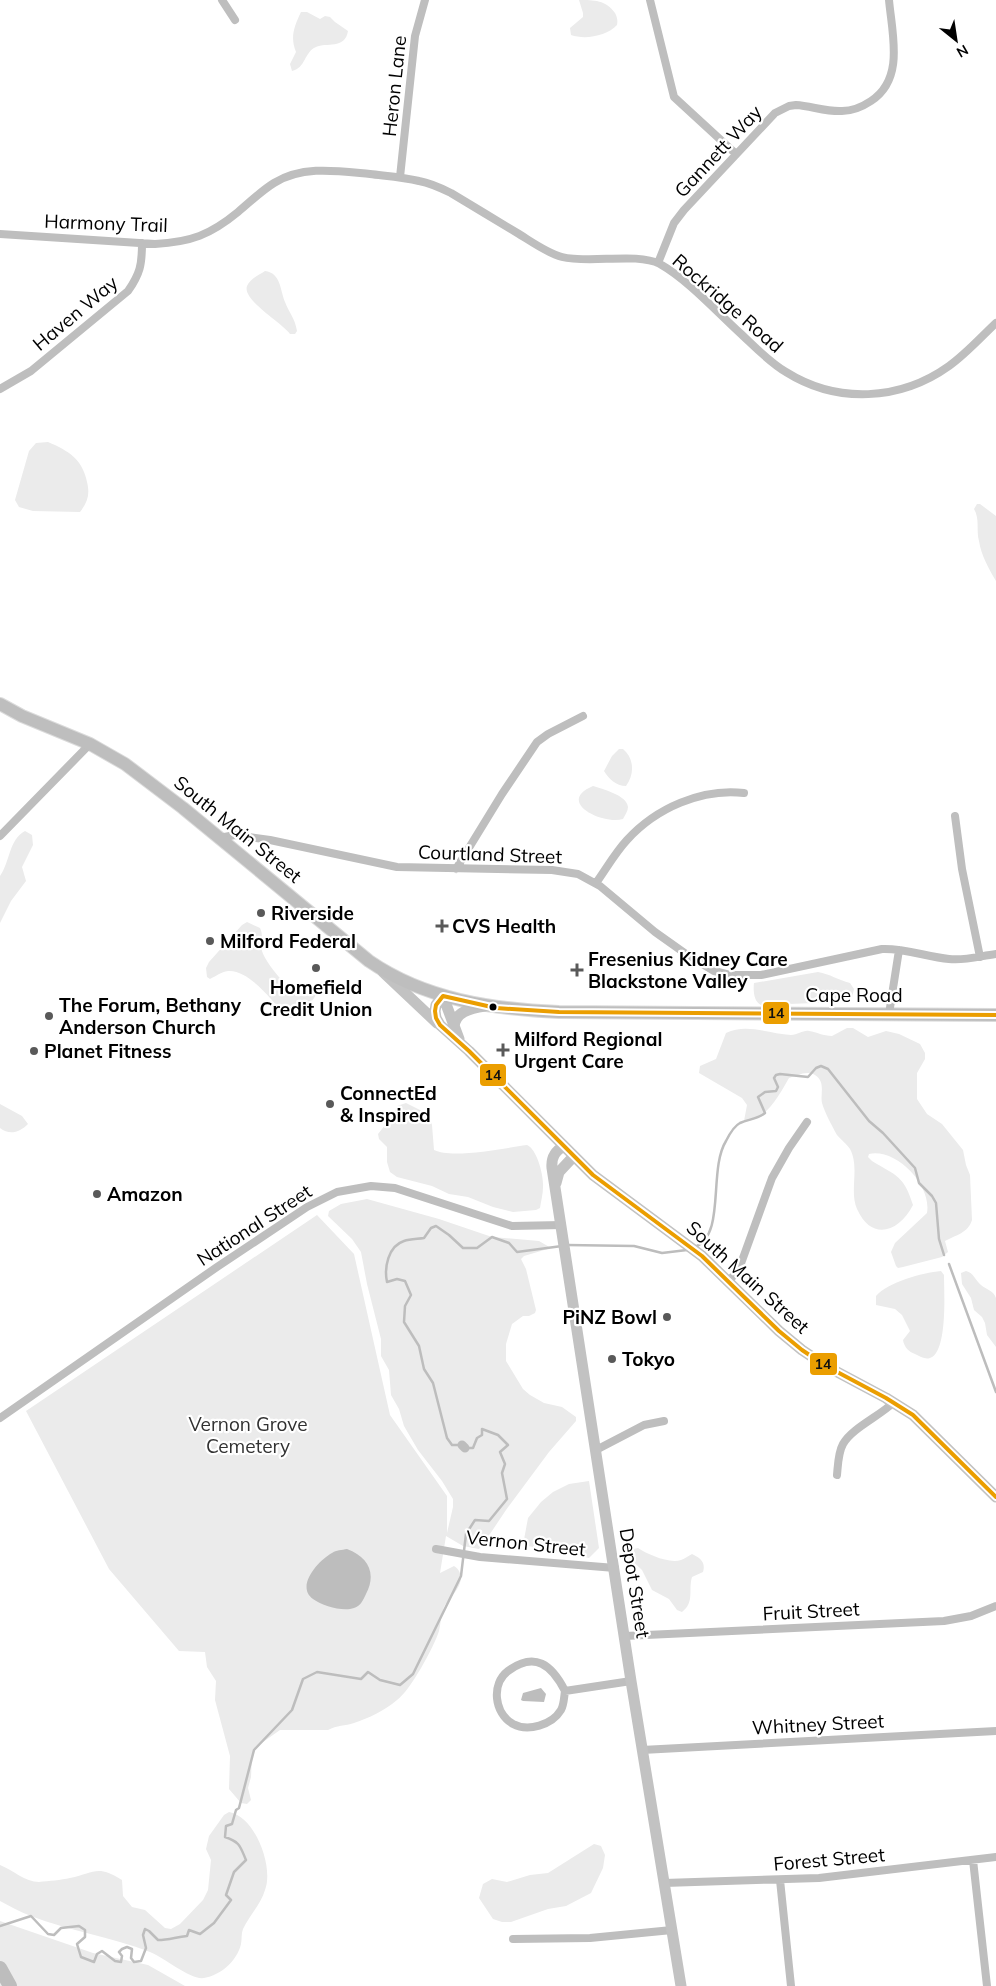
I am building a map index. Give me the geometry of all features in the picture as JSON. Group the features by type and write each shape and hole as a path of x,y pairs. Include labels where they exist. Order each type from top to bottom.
{"main road":[{"name":"South Main Street","path":"0,704 22,716 90,744 135,771 348,945 378,967 443,996 454,1029 466,1048"},
{"name":"South Main Street","path":"378,967 400,990 466,1048 606,1186 699,1253 779,1331 802,1350 820,1363 908,1411 929,1429 996,1496"},
{"name":"Cape Road","path":"443,996 486,1006 530,1011 582,1013 996,1014"},
{"path":"442,1027 434,1011 443,996"},
{"path":"454,1029 456,1019 461,1013 486,1006"},
{"name":"Depot Street","path":"550,1132 552,1164 642,1750 681,1986"},
{"path":"552,1164 554,1154 564,1146"},
{"path":"556,1185 560,1172 574,1156"}],"street":[{"path":"222,0 235,20"},
{"name":"Heron Lane","path":"400,177 415,36 425,0"},
{"path":"650,0 674,97 736,154"},
{"name":"Gannett Way","path":"658,263 674,223 769,118 789,106 840,111 857,108 875,99 887,84 894,63 889,0"},
{"name":"Harmony Trail","path":"0,234 142,243 181,242 201,236 221,226 260,192 275,182 293,174 329,171 400,177"},
{"name":"Rockridge Road","path":"400,177 419,180 444,190 536,244 562,257 637,260 658,263 689,287 774,364 811,385 841,393 859,395 886,393 922,383 951,365 996,323"},
{"name":"Haven Way","path":"0,389 31,371 128,291 139,276 142,260 142,243"},
{"path":"456,869 535,745 545,735 583,716"},
{"path":"0,836 90,744"},
{"path":"596,883 629,838 658,814 679,803 705,796 723,793 744,793"},
{"path":"955,816 962,869 980,957"},
{"name":"Courtland Street","path":"219,838 235,835 270,840 397,867 559,870 582,875 596,883 654,932 680,951 708,968 725,974 761,974 874,951 899,950 952,960 996,954"},
{"path":"889,1014 899,950"},
{"path":"729,1281 741,1264 778,1166 807,1122"},
{"name":"National Street","path":"0,1418 217,1267 307,1207 337,1192 372,1186 395,1188 512,1226 562,1225"},
{"path":"837,1475 841,1450 846,1440 894,1402"},
{"path":"596,1450 644,1425 664,1420"},
{"name":"Vernon Street","path":"436,1549 464,1554 615,1568"},
{"name":"Fruit Street","path":"625,1636 944,1621 971,1616 996,1606"},
{"path":"527,1661 546,1665 559,1679 565,1691 562,1707 557,1715 545,1723 532,1727 520,1726 510,1722 504,1715 496,1698 497,1685 506,1672 527,1661"},
{"path":"565,1691 632,1681"},
{"name":"Whitney Street","path":"642,1750 996,1731"},
{"name":"Forest Street","path":"664,1883 819,1878 996,1857"},
{"path":"973,1860 987,1986"},
{"path":"780,1880 791,1986"},
{"path":"513,1939 590,1938 672,1930"}],"green space":[{"path":"579,0 595,1 608,5 616,14 617,25 608,32 596,36 583,37 571,35 570,28 583,17"},
{"path":"301,12 307,12 320,19 325,16 330,17 348,31 343,41 339,43 312,49 300,67 292,71 290,64 296,52 293,42 294,32"},
{"path":"265,271 274,275 279,283 296,326 297,331 295,334 290,334 263,311 250,298 247,292 247,286 250,281"},
{"path":"48,442 74,457 82,467 87,482 88,494 87,501 80,512 33,511 19,507 15,500 29,451 36,443"},
{"path":"977,504 980,504 996,516 996,581 980,546 977,517 974,509"},
{"path":"619,749 623,749 627,753 632,766 631,776 626,786 613,782 604,771 612,756"},
{"path":"593,786 614,793 627,803 627,812 623,819 605,819 586,811 579,799 583,792"},
{"path":"25,831 32,835 33,845 22,867 26,881 11,901 0,923 0,876 16,839"},
{"path":"247,922 260,928 264,956 284,983 300,994 319,990 298,1015 289,1018 286,1016 260,988 244,975 228,971 210,979 207,977 206,968 209,962 242,925"},
{"path":"818,972 850,983 854,989 852,998 842,1002 761,1005 755,999 754,983"},
{"path":"847,1028 853,1028 868,1037 886,1031 899,1034 920,1044 925,1053 925,1059 917,1073 917,1099 927,1114 942,1124 963,1150 970,1175 972,1220 965,1231 945,1241 948,1252 942,1257 898,1268 896,1266 891,1252 895,1243 927,1213 927,1202 918,1180 901,1163 890,1157 869,1154 868,1157 903,1182 913,1205 900,1222 885,1230 870,1226 863,1219 855,1202 853,1156 849,1147 837,1135 827,1115 822,1103 822,1085 815,1075 805,1073 789,1078 765,1112 752,1120 744,1121 747,1105 742,1098 699,1073 700,1066 716,1059 726,1033 734,1030 750,1029 791,1035 809,1031 832,1036"},
{"path":"406,1103 428,1114 432,1125 434,1150 466,1153 527,1145 531,1148 537,1157 543,1182 540,1208 513,1212 493,1207 468,1197 449,1194 432,1186 397,1177 390,1172 387,1162 387,1147 379,1139 378,1134 394,1114 397,1106"},
{"path":"0,1104 22,1116 28,1124 15,1132 7,1132 0,1128"},
{"name":"Vernon Grove Cemetery","path":"367,1199 439,1219 492,1237 539,1241 551,1248 524,1256 521,1259 526,1269 536,1310 535,1313 523,1316 512,1324 506,1344 506,1361 523,1389 530,1395 544,1403 562,1407 576,1417 576,1421 549,1452 479,1549 463,1546 446,1536 440,1573 454,1566 460,1573 460,1583 445,1605 439,1631 427,1657 415,1678 402,1695 382,1711 351,1724 328,1730 280,1730 256,1747 252,1754 251,1777 248,1788 251,1800 247,1804 241,1803 229,1789 230,1756 215,1700 216,1681 207,1667 205,1652 179,1651 109,1569 26,1411 317,1215 354,1254 390,1415 447,1496 447,1533 453,1499 442,1481 418,1450 404,1426 399,1409 391,1395 389,1370 381,1356 381,1339 361,1252 352,1239 328,1216 329,1211 341,1204"},
{"path":"941,1271 944,1275 944,1320 940,1345 936,1353 930,1358 922,1358 904,1345 903,1340 910,1331 902,1315 895,1309 876,1305 876,1296 897,1282"},
{"path":"966,1271 995,1295 996,1347 987,1335 985,1323 982,1317 974,1310 971,1298 962,1284 961,1273"},
{"path":"589,1481 599,1548 589,1558 523,1545 528,1518 541,1502 553,1492 569,1484"},
{"path":"638,1548 664,1560 681,1560 692,1554 702,1561 704,1566 703,1572 692,1577 690,1600 682,1612 677,1610 669,1599 652,1590 642,1570 626,1555 631,1550"},
{"path":"229,1812 247,1823 254,1832 264,1856 267,1880 261,1900 243,1929 241,1944 236,1956 216,1974 204,1978 192,1976 150,1952 45,1921 23,1913 0,1901 0,1865 24,1878 39,1882 66,1879 101,1871 122,1880 123,1896 132,1907 145,1910 165,1928 171,1929 180,1924 203,1900 208,1890 211,1860 206,1849 209,1836 224,1815"},
{"path":"594,1844 601,1846 605,1855 603,1868 591,1893 566,1906 548,1909 511,1922 502,1922 493,1919 479,1898 483,1884 492,1879 507,1882 530,1875 548,1873"},
{"path":"0,1921 93,1953 148,1965 185,1986 0,1986"}],"shaded area":[{"path":"347,1549 365,1561 370,1573 371,1579 362,1602 356,1607 339,1609 317,1602 308,1594 307,1587 311,1574 327,1556 335,1551"},
{"path":"541,1688 546,1694 544,1702 521,1700 523,1693"}],"waterway":[{"path":"695,1247 704,1240 710,1229 714,1216 721,1153 732,1131 740,1123 765,1113 758,1097 765,1092 776,1091 778,1087 774,1078 776,1075 808,1077 816,1068 821,1066 828,1069 869,1121 883,1133 915,1168 919,1183 936,1203 939,1239 944,1255"},
{"path":"462,1445 452,1445 447,1438 433,1383 424,1369 419,1346 404,1322 405,1306 411,1295 405,1281 397,1279 387,1282 386,1270 391,1252 404,1241 424,1238 431,1228 436,1226 463,1248 477,1248 492,1237 509,1243 517,1252 562,1246"},
{"path":"567,1245 634,1246 662,1253 687,1250"},
{"path":"949,1264 996,1392"},
{"path":"0,1926 31,1916 48,1934 54,1935 61,1928 79,1926 85,1930 85,1937 77,1944 81,1957 94,1962 97,1954 102,1951 115,1961 121,1962 122,1956 119,1952 127,1947 132,1949 131,1958 134,1962 141,1961 146,1948 143,1935 145,1929 158,1940 162,1940 187,1936 189,1930 200,1934 214,1923 231,1900 226,1895 234,1872 246,1860 239,1845 225,1837 226,1826 232,1824 236,1810 239,1808 254,1750 292,1710 303,1679 317,1672 361,1679 368,1672 380,1680 400,1685 413,1674 461,1576 466,1534 475,1520 489,1521 507,1499 502,1473 505,1464 500,1452 508,1445 498,1435 482,1429 482,1435 477,1438 473,1448 465,1448"},
{"path":"462,1445 465,1448"},
{"path":"0,1968 10,1986"}],"transit line":[{"name":"14","path":"996,1015 559,1012 496,1008 443,996 436,1005 435,1011 440,1025 469,1051 593,1175 702,1256 779,1331 802,1350 826,1366 886,1398 913,1415 996,1497"}],"place":[{"name":"Riverside","path":"261,913"},
{"name":"CVS Health","path":"442,926"},
{"name":"Milford Federal","path":"210,941"},
{"name":"Homefield Credit Union","path":"316,968"},
{"name":"Fresenius Kidney Care Blackstone Valley","path":"577,970"},
{"name":"The Forum, Bethany Anderson Church","path":"49,1016"},
{"name":"Milford Regional Urgent Care","path":"503,1050"},
{"name":"Planet Fitness","path":"34,1051"},
{"name":"ConnectEd & Inspired","path":"330,1104"},
{"name":"Amazon","path":"97,1194"},
{"name":"PiNZ Bowl","path":"667,1317"},
{"name":"Tokyo","path":"612,1359"}]}
